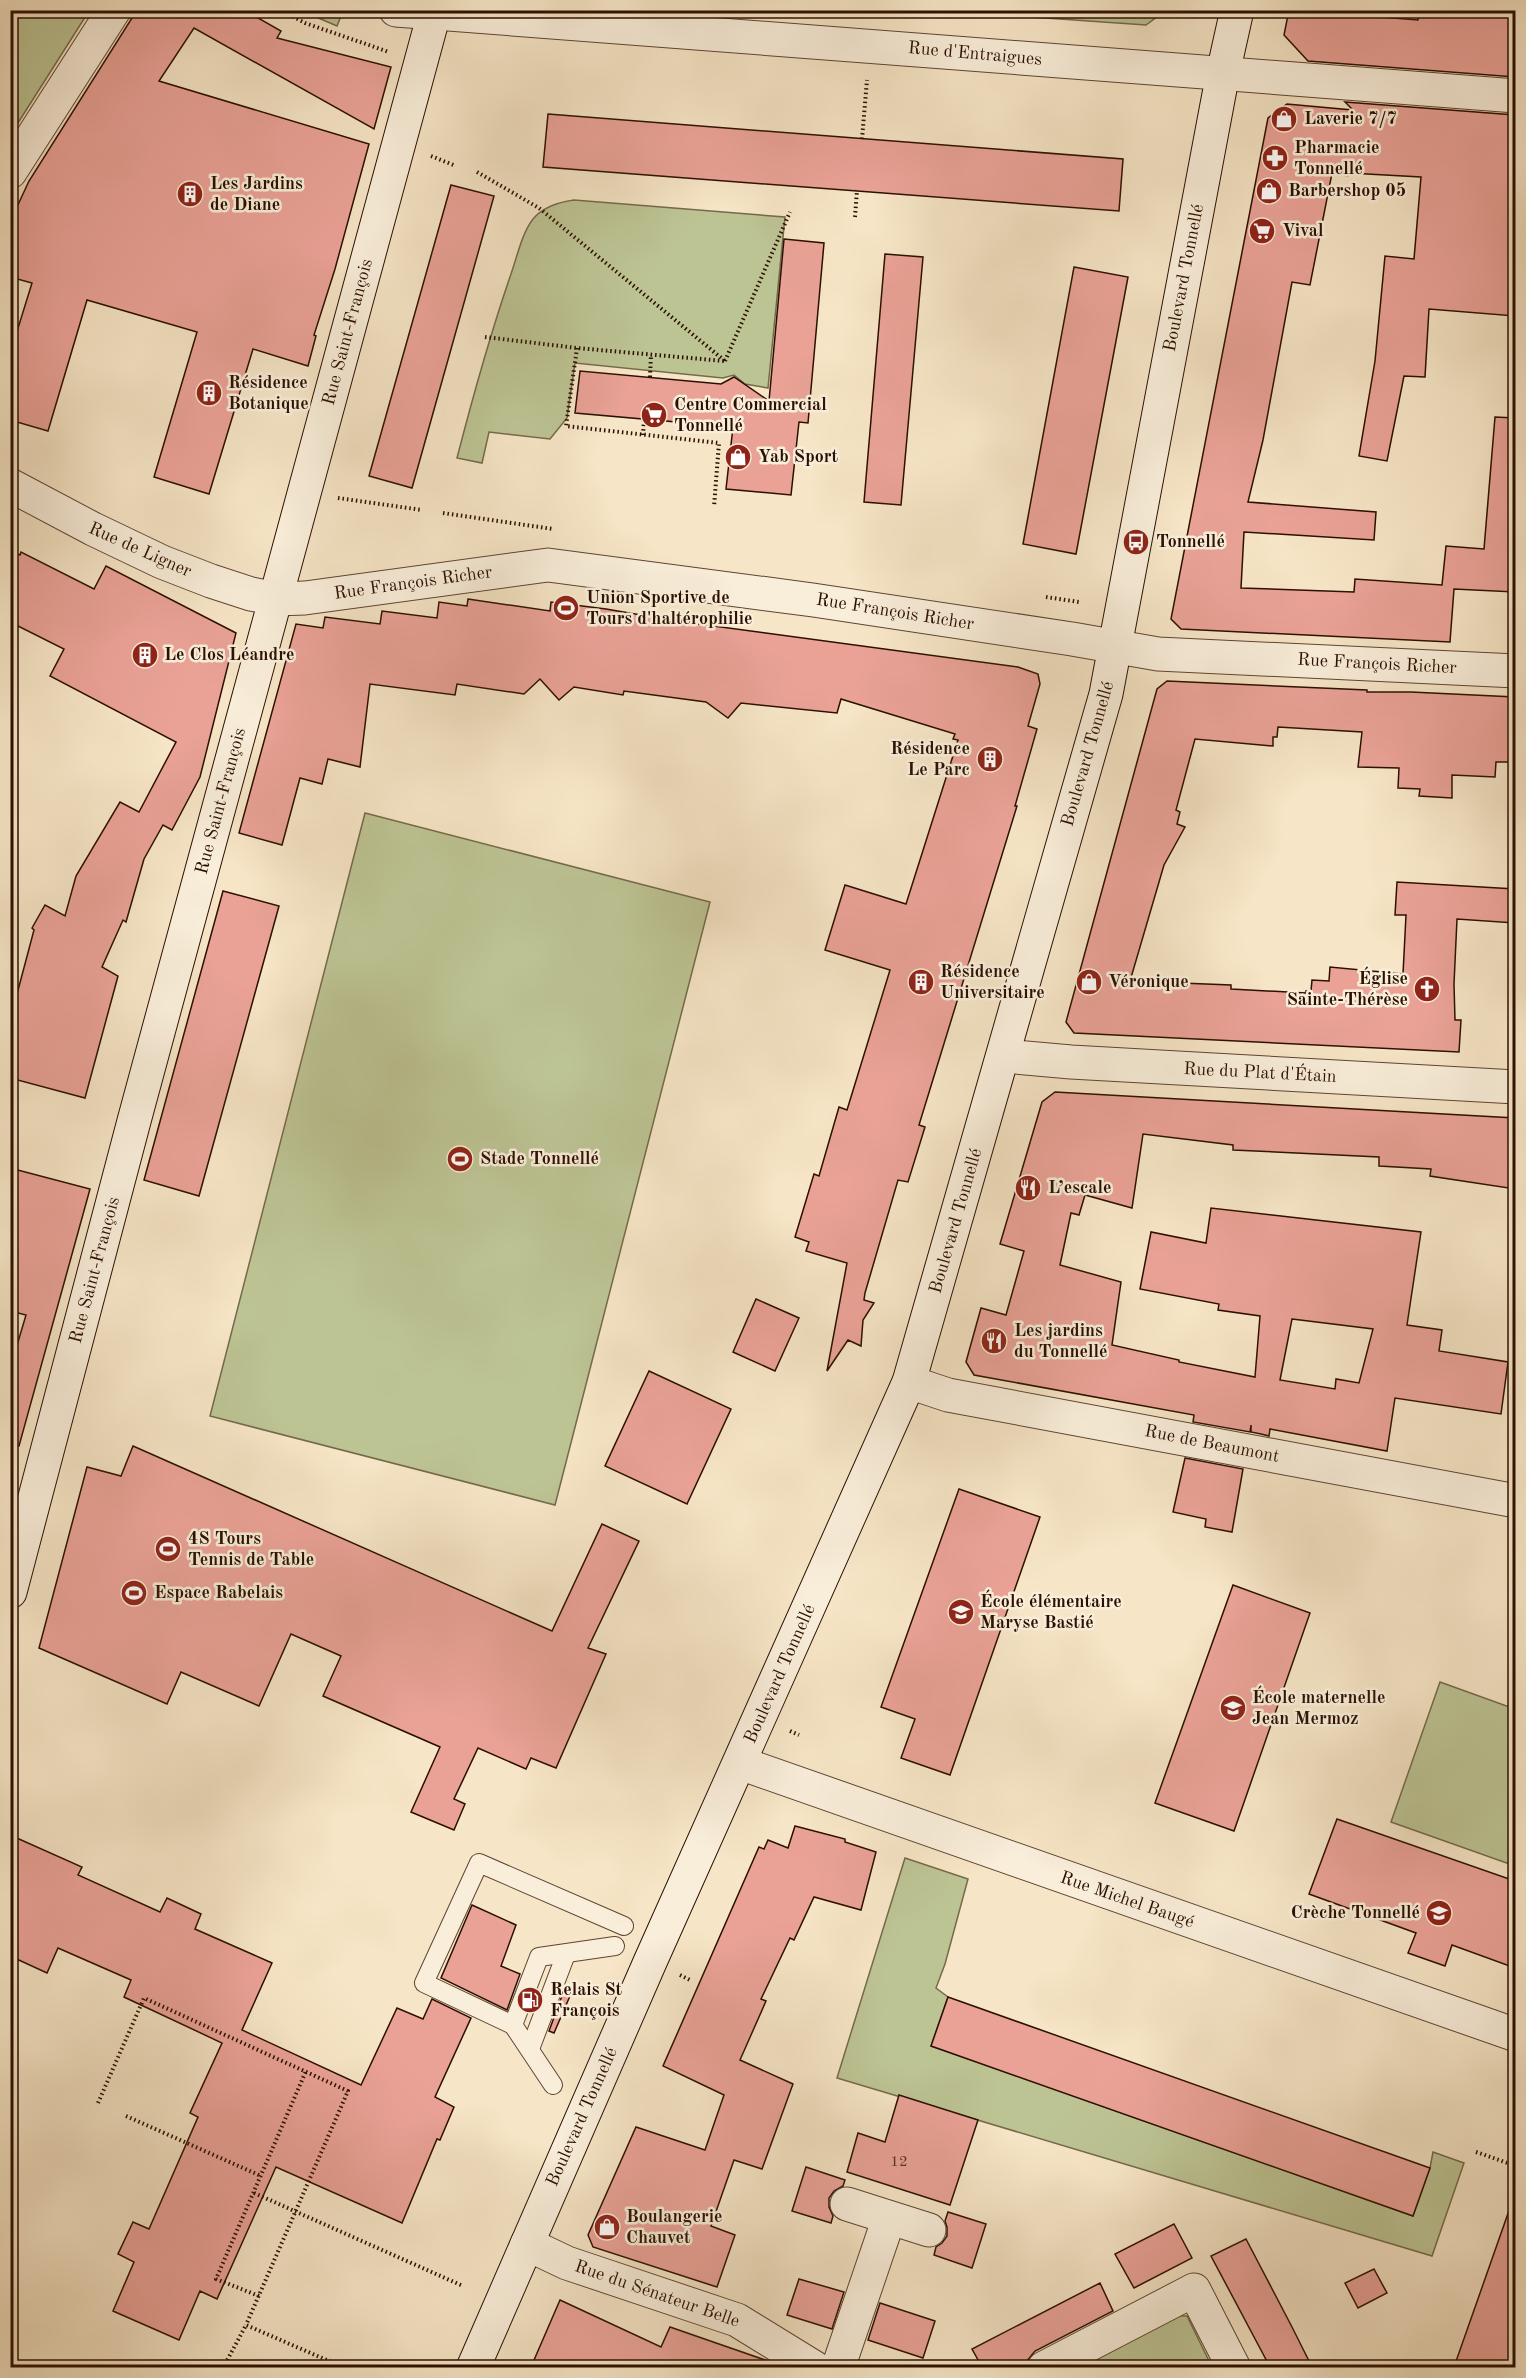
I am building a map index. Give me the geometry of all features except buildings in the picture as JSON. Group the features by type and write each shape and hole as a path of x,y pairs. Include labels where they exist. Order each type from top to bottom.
{"street":[{"path":"10,172 114,10"},
{"name":"Rue d'Entraigues","path":"396,10 1515,96"},
{"name":"Boulevard Tonnellé","path":"473,2367 909,1382 1106,694 1223,73 1237,10"},
{"name":"Rue Saint-François","path":"10,1592 134,1121 434,12"},
{"name":"Rue de Ligner","path":"10,485 162,562 251,594 276,600"},
{"name":"Rue François Richer","path":"276,600 548,565 813,600 1158,654 1515,671"},
{"name":"Rue du Plat d'Étain","path":"1004,1056 1071,1062 1515,1087"},
{"name":"Rue de Beaumont","path":"909,1382 948,1395 1515,1501"},
{"name":"Rue Michel Baugé","path":"740,1763 1515,2035"},
{"path":"847,2204 929,2230"},
{"path":"838,2367 889,2218"},
{"name":"Rue du Sénateur Belle","path":"527,2244 567,2263 737,2320 815,2367"},
{"path":"1044,2367 1194,2290 1234,2367"}],"lane":[{"path":"553,2085 513,2025 424,1983 479,1863 624,1926"},
{"path":"513,2025 539,1957 615,1946"},
{"path":"530,2049 566,1953"}],"path":[{"path":"281,10 337,35 422,63"},
{"path":"862,139 870,46"},
{"path":"477,172 539,208 725,361"},
{"path":"855,217 857,190"},
{"path":"725,361 790,212"},
{"path":"485,337 576,348 725,361"},
{"path":"576,348 566,426 719,443 714,507"},
{"path":"650,377 651,355"},
{"path":"643,435 644,419"},
{"path":"304,493 422,510"},
{"path":"443,513 472,517"},
{"path":"98,2103 144,1998 348,2091 246,2325 223,2367"},
{"path":"259,2296 216,2279 306,2071"},
{"path":"126,2116 261,2175"},
{"path":"1476,2152 1515,2166"},
{"path":"254,2193 463,2286"},
{"path":"246,2325 345,2367"}],"green space":[{"path":"341,10 343,11 337,26 302,11"},
{"path":"10,11 89,11 11,134"},
{"path":"942,11 1165,11 1146,25"},
{"path":"574,200 785,217 768,388 745,384 734,375 723,378 575,363 567,418 550,439 489,432 482,463 457,458 489,343 526,231 533,219 546,208"},
{"name":"Stade Tonnellé","path":"365,813 710,902 555,1505 210,1416"},
{"path":"1440,1682 1515,1709 1515,1866 1391,1822"},
{"path":"905,1858 968,1879 945,1964 936,1988 948,1997 931,2046 1413,2216 1430,2168 1433,2152 1464,2163 1432,2256 837,2078"},
{"path":"1176,2316 1187,2316 1212,2367 1075,2368"}],"place":[{"name":"Laverie 7/7","path":"1284,119"},
{"name":"Pharmacie Tonnellé","path":"1275,158"},
{"name":"Barbershop 05","path":"1269,191"},
{"name":"Les Jardins de Diane","path":"190,194"},
{"name":"Vival","path":"1262,231"},
{"name":"Résidence Botanique","path":"209,393"},
{"name":"Centre Commercial Tonnellé","path":"654,415"},
{"name":"Yab Sport","path":"738,457"},
{"name":"Tonnellé","path":"1136,542"},
{"name":"Union Sportive de Tours d'haltérophilie","path":"566,608"},
{"name":"Le Clos Léandre","path":"145,655"},
{"name":"Résidence Le Parc","path":"990,759"},
{"name":"Résidence Universitaire","path":"921,982"},
{"name":"Véronique","path":"1089,982"},
{"name":"Église Sainte-Thérèse","path":"1427,989"},
{"name":"Stade Tonnellé","path":"460,1159"},
{"name":"L’escale","path":"1028,1188"},
{"name":"Les jardins du Tonnellé","path":"994,1341"},
{"name":"4S Tours Tennis de Table","path":"168,1549"},
{"name":"Espace Rabelais","path":"134,1593"},
{"name":"École élémentaire Maryse Bastié","path":"961,1612"},
{"name":"École maternelle Jean Mermoz","path":"1233,1708"},
{"name":"Crèche Tonnellé","path":"1439,1913"},
{"name":"Relais St François","path":"530,2000"},
{"name":"Boulangerie Chauvet","path":"607,2227"}]}
